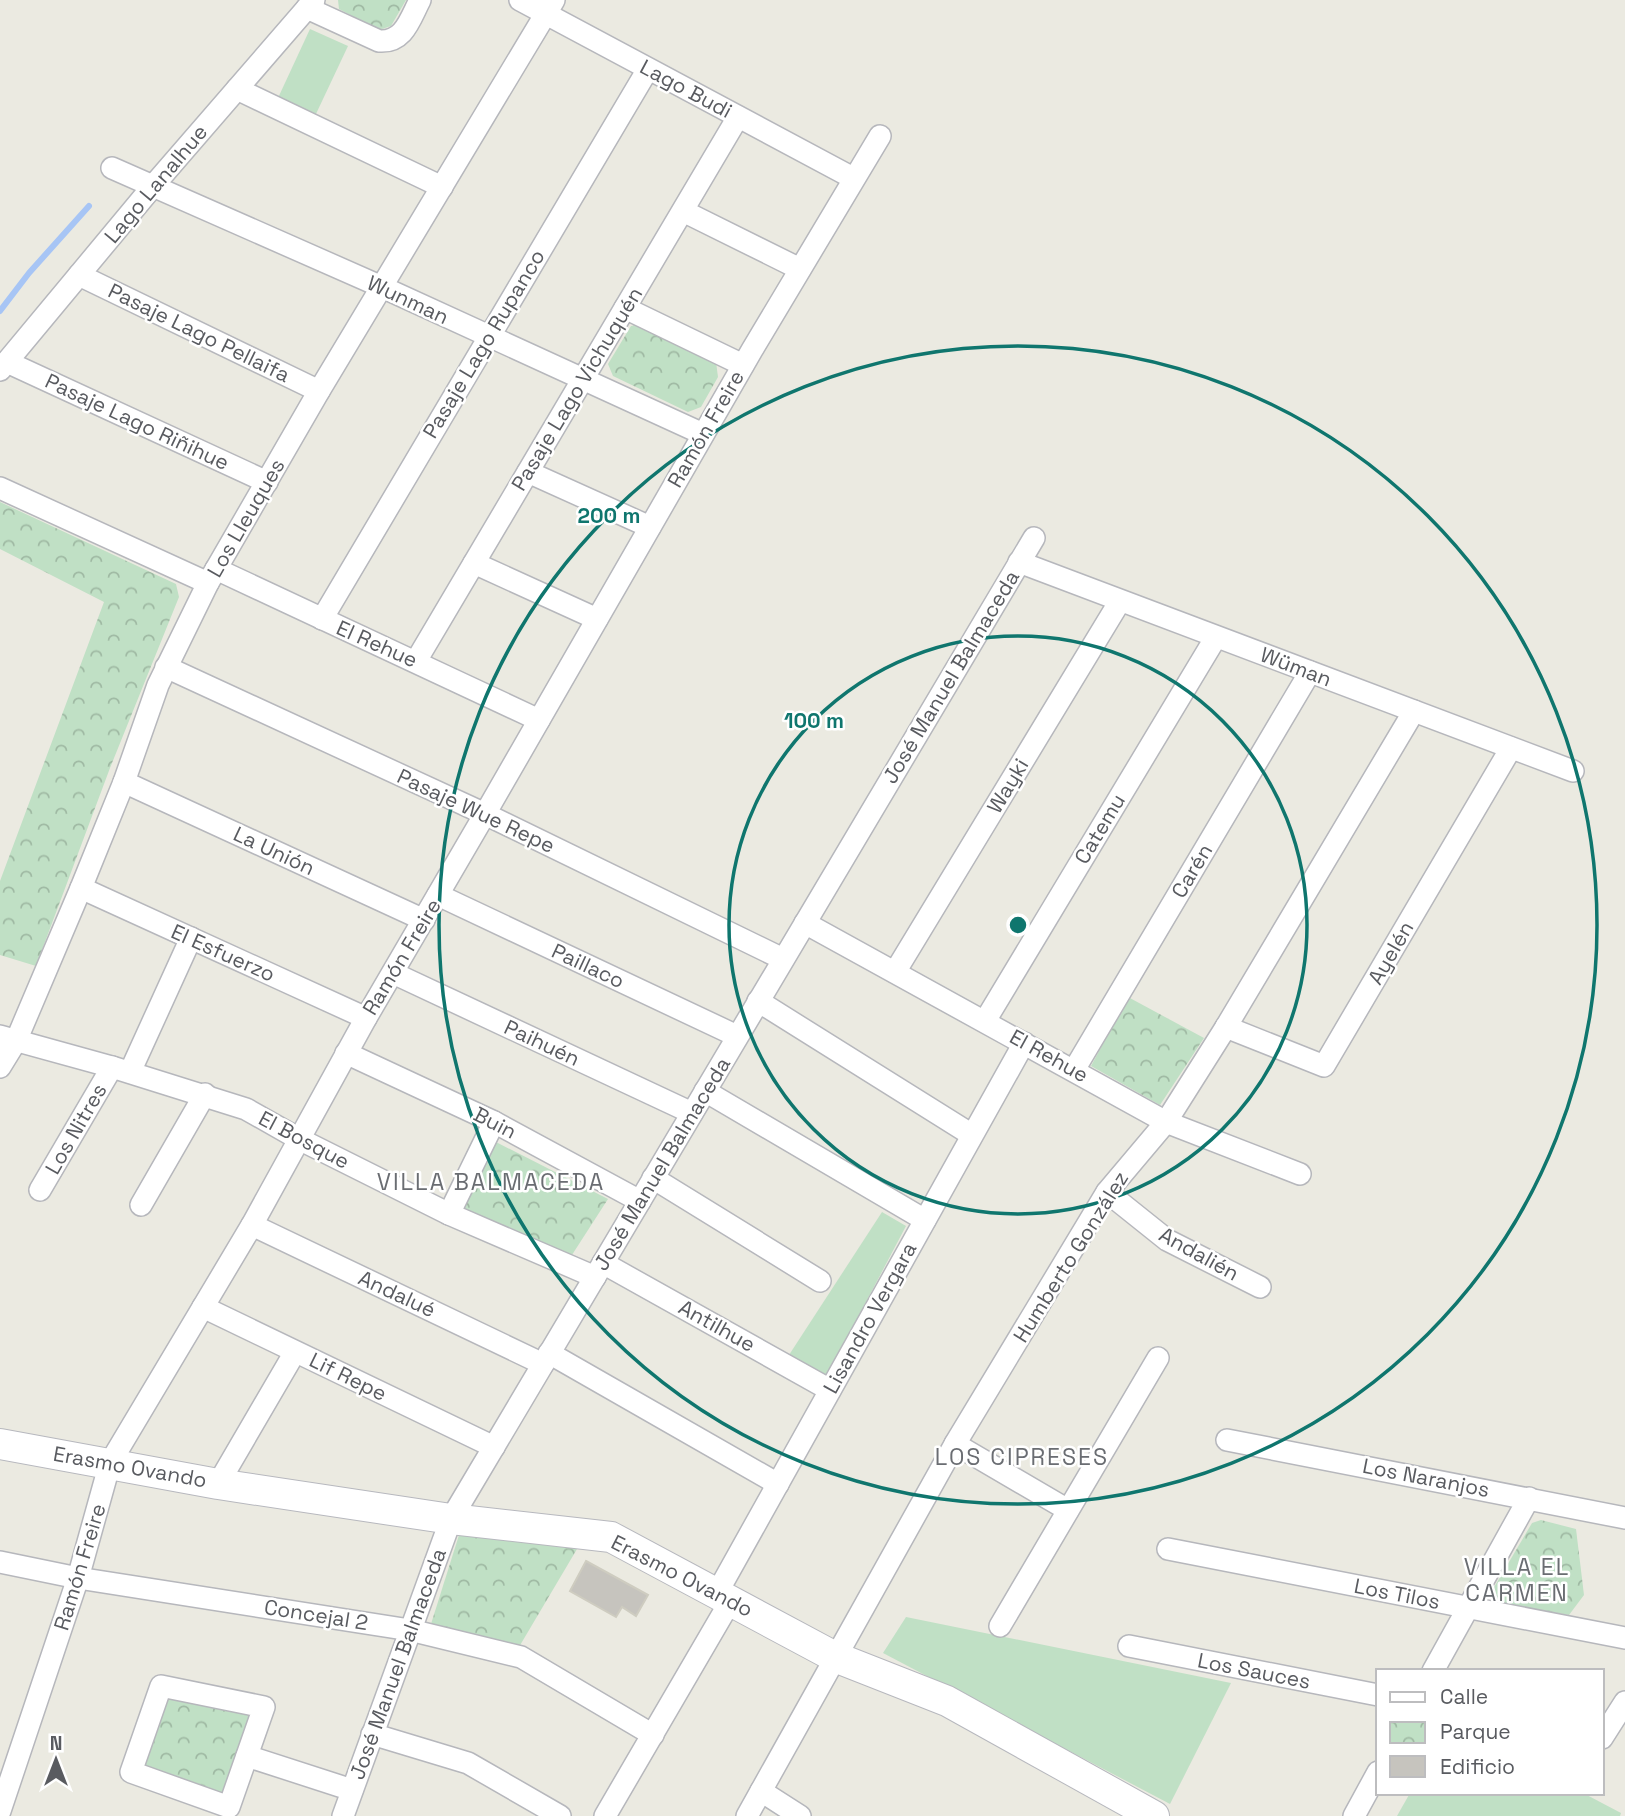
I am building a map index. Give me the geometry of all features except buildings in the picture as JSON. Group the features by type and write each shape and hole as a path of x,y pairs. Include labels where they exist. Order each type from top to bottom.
{"street":[{"path":"311,4 379,41 387,42 396,39 402,32 420,0"},
{"name":"Lago Budi","path":"520,0 550,7 648,69 853,178"},
{"name":"Lago Lanalhue","path":"4,366 153,186 311,4"},
{"name":"Los Lleuques","path":"0,1067 8,1038 81,888 166,667 212,576 319,391 550,7"},
{"name":"Pasaje Lago Rupanco","path":"321,619 648,69"},
{"path":"237,89 442,187"},
{"name":"Pasaje Lago Vichuquén","path":"416,661 738,117"},
{"name":"Ramón Freire","path":"0,1811 78,1578 110,1463 252,1225 346,1053 743,365 880,136"},
{"name":"Wunman","path":"112,169 382,287 703,435"},
{"path":"683,211 800,269"},
{"name":"Pasaje Lago Pellaifa","path":"79,275 319,391"},
{"path":"625,308 743,365"},
{"name":"Pasaje Lago Riñihue","path":"4,366 267,482"},
{"path":"528,472 650,527"},
{"name":"El Rehue","path":"0,488 321,619 539,720"},
{"name":"José Manuel Balmaceda","path":"343,1816 451,1519 1034,538"},
{"name":"Wüman","path":"1019,562 1573,771"},
{"path":"474,563 597,619"},
{"name":"Wayki","path":"895,972 1120,601"},
{"name":"Catemu","path":"985,1021 1216,637"},
{"name":"Pasaje Wue Repe","path":"166,667 485,814 783,959"},
{"name":"Carén","path":"1074,1070 1310,672"},
{"name":"Humberto González","path":"747,1816 955,1444 1107,1192 1166,1122 1226,1027 1414,711"},
{"name":"Ayelén","path":"1226,1027 1324,1066 1511,748"},
{"name":"La Unión","path":"124,782 424,920"},
{"name":"El Esfuerzo","path":"81,888 366,1018"},
{"name":"Paillaco","path":"438,895 737,1036"},
{"name":"El Rehue","path":"805,923 1166,1122 1300,1174"},
{"name":"Los Nitres","path":"40,1190 121,1070 191,938"},
{"name":"Paihuén","path":"393,973 692,1113"},
{"path":"758,1001 972,1135"},
{"name":"El Bosque","path":"8,1038 205,1094 246,1109 299,1139 449,1213 599,1270"},
{"name":"Lisandro Vergara","path":"605,1816 653,1735 778,1484 1024,1043"},
{"name":"Buin","path":"346,1053 494,1122 640,1201"},
{"path":"705,1091 925,1220"},
{"path":"141,1205 205,1094"},
{"path":"449,1213 494,1122"},
{"path":"653,1178 820,1281"},
{"name":"Andalién","path":"1107,1192 1167,1240 1260,1287"},
{"name":"Andalué","path":"252,1225 546,1358 778,1484"},
{"name":"Antilhue","path":"599,1270 830,1390"},
{"name":"Lif Repe","path":"203,1307 494,1447"},
{"path":"218,1484 295,1352"},
{"path":"1000,1626 1158,1358"},
{"name":"Los Naranjos","path":"1227,1440 1625,1518"},
{"name":"Erasmo Ovando","path":"0,1444 218,1484 451,1519 611,1537 835,1657 947,1700 1154,1816"},
{"path":"955,1444 1068,1510"},
{"path":"1434,1669 1529,1498"},
{"name":"Los Tilos","path":"1168,1549 1625,1638"},
{"name":"Concejal 2","path":"0,1562 78,1578 410,1630 521,1657 653,1735"},
{"name":"Los Sauces","path":"1129,1646 1376,1695"},
{"path":"161,1686 264,1707 247,1756 229,1807 131,1772 161,1686"},
{"path":"1604,1735 1625,1702"},
{"path":"373,1734 468,1762 560,1816"},
{"path":"247,1756 352,1790"},
{"path":"1354,1816 1376,1776"},
{"path":"761,1791 800,1816"}],"green space":[{"path":"338,0 406,0 391,26 379,30 339,9"},
{"path":"310,29 348,46 315,116 278,98"},
{"path":"642,324 716,362 718,377 701,407 688,412 613,376 608,364 631,326"},
{"path":"0,502 176,584 179,597 110,768 36,966 0,955 0,881 104,602 0,549"},
{"path":"1128,997 1204,1038 1160,1105 1091,1066"},
{"path":"494,1141 608,1199 570,1258 461,1211"},
{"path":"882,1212 906,1226 827,1376 789,1355"},
{"path":"1541,1520 1576,1529 1584,1595 1569,1615 1496,1602 1493,1589 1532,1523"},
{"path":"459,1535 580,1544 519,1647 431,1624"},
{"path":"906,1617 1231,1683 1170,1804 883,1653"},
{"path":"161,1688 263,1708 228,1806 133,1772"},
{"path":"1409,1795 1587,1795 1621,1813 1620,1816 1397,1816"}],"waterway":[{"path":"0,311 29,273 89,206"}],"district":[{"name":"VILLA BALMACEDA","path":"491,1182"},
{"name":"LOS CIPRESES","path":"1022,1457"},
{"name":"VILLA EL CARMEN","path":"1517,1580"}]}
